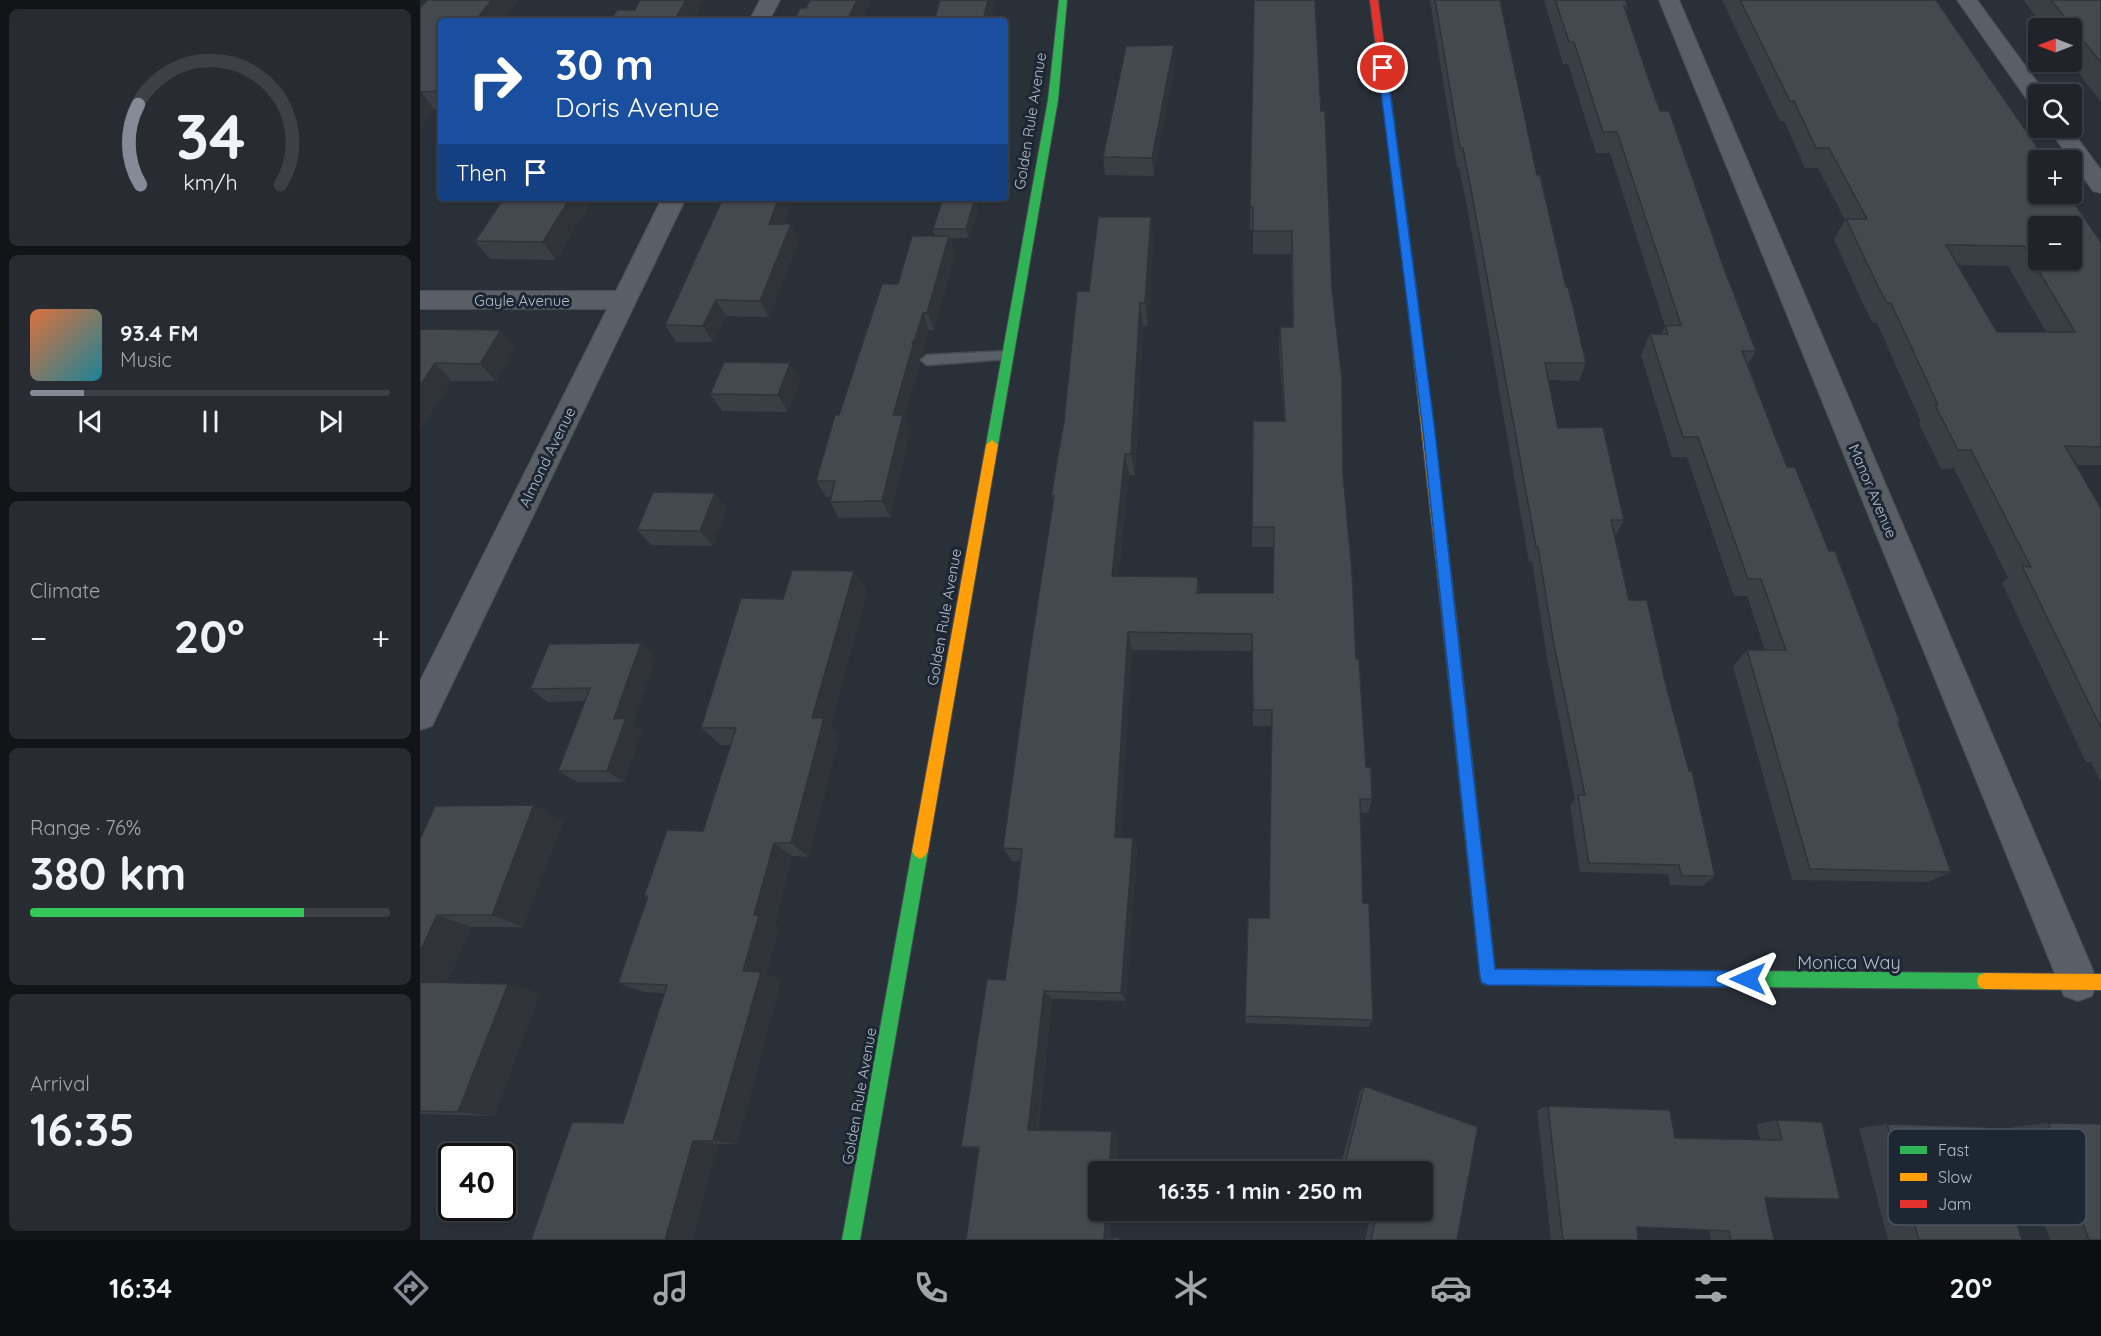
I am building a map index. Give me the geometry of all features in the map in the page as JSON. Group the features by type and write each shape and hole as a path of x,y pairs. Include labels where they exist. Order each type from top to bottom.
{"street":[{"path":"761,18 770,0"},
{"name":"Golden Rule Avenue","path":"851,1240 1053,100 1063,0"},
{"name":"Monica Way","path":"1374,0 1429,431 1488,977 2090,982"},
{"name":"Manor Avenue","path":"1669,0 2090,982"},
{"path":"1967,0 2028,85"},
{"path":"2066,138 2101,186"},
{"name":"Almond Avenue","path":"420,716 673,201"},
{"name":"Gayle Avenue","path":"420,300 625,300"}],"lane":[{"path":"927,360 1007,355"}],"building":[{"path":"427,0 492,0 477,18 438,18 438,91 420,92 420,8"},
{"path":"640,0 686,0 676,18 612,18 617,10 635,10"},
{"path":"810,0 857,0 848,18 795,18 800,8 806,8"},
{"path":"940,0 988,0 984,18 935,18"},
{"path":"1254,0 1315,0 1321,111 1325,111 1332,288 1342,379 1343,473 1352,571 1356,659 1359,659 1366,767 1371,767 1372,799 1360,799 1363,903 1369,903 1373,1020 1245,1016 1248,918 1269,918 1272,710 1253,710 1252,634 1128,632 1115,837 1133,838 1121,993 1044,991 1028,1130 1112,1131 1110,1161 1088,1161 1088,1221 1105,1221 1104,1239 1113,1240 966,1240 979,1147 961,1147 987,979 1005,980 1016,903 1022,849 1003,848 1054,496 1051,496 1064,421 1077,291 1089,291 1098,217 1151,217 1145,303 1140,303 1131,454 1125,454 1112,576 1198,577 1197,593 1273,593 1274,527 1252,527 1253,421 1285,421 1280,327 1293,327 1292,231 1253,231 1253,207 1250,207"},
{"path":"1435,0 1500,0 1537,175 1540,175 1586,363 1545,363 1558,428 1603,427 1624,520 1611,520 1629,600 1647,600 1666,685 1689,771 1692,771 1715,876 1682,876 1679,865 1589,863 1578,795 1585,795 1554,645 1538,547 1536,547 1463,148 1460,148"},
{"path":"1555,0 1625,0 1628,6 1624,6 1660,111 1669,111 1725,271 1756,351 1742,351 1787,467 1795,467 1829,551 1835,551 1900,722 1898,722 1951,872 1810,869 1747,650 1786,650 1761,579 1748,579 1698,437 1683,437 1650,334 1668,334 1665,326 1681,325 1617,132 1603,132 1574,42 1569,42"},
{"path":"1740,0 1936,0 2028,134 2028,138 2031,138 2039,150 2028,150 2028,204 2075,204 2101,242 2101,447 2065,446 2101,508 2101,728 2022,566 2031,567 1971,450 1958,450 1935,405 1938,405 1891,303 1887,303 1846,219 1867,219 1829,148 1816,148 1794,101 1790,101","holes":["2028,216 2082,216 2082,270 2038,270 2075,332 1997,332 1946,245 2024,246 2028,253"]},
{"path":"2051,0 2101,0 2101,63 2082,39 2082,18 2065,18"},
{"path":"1174,45 1152,158 1103,157 1126,46"},
{"path":"502,201 568,201 543,242 475,241"},
{"path":"722,201 778,201 769,224 791,224 760,301 716,300 703,326 665,325"},
{"path":"942,201 974,201 966,229 933,229"},
{"path":"912,236 949,236 927,313 923,313 912,343 893,415 903,415 882,501 830,502 835,481 816,481 835,415 839,415 882,284 898,284"},
{"path":"420,329 501,330 480,364 435,363 420,386"},
{"path":"724,362 790,363 778,395 710,394"},
{"path":"653,492 715,493 700,531 637,530"},
{"path":"792,570 854,571 812,718 824,718 791,843 774,843 754,915 759,915 743,971 761,972 713,1141 693,1141 665,1240 531,1240 572,1122 623,1123 667,985 618,983 648,896 644,896 667,830 703,831 736,728 701,728 741,598 783,599"},
{"path":"641,643 614,719 626,718 607,771 558,771 590,688 530,689 549,644"},
{"path":"534,805 492,915 437,915 420,952 420,839 435,806"},
{"path":"420,982 508,984 458,1112 420,1111"},
{"path":"1364,1086 1478,1127 1457,1240 1371,1240 1375,1221 1433,1221 1433,1161 1346,1161"},
{"path":"1548,1106 1670,1110 1675,1138 1782,1140 1777,1120 1822,1122 1840,1199 1765,1198 1774,1240 1731,1240 1729,1231 1637,1227 1638,1240 1563,1240"},
{"path":"2048,1123 2101,1124 2101,1240 2089,1240 2084,1225 2086,1225 2086,1129 2050,1129"},
{"path":"1887,1124 1986,1127 1987,1129 1888,1129"},
{"path":"1915,1225 2017,1225 2022,1240 1919,1240"}],"traffic: fast":[{"path":"992,445 1053,100 1063,0"},
{"path":"851,1240 920,851"},
{"path":"1608,978 1985,981"}],"traffic: slow":[{"path":"1411,288 1447,598"},
{"path":"920,851 992,445"},
{"path":"1985,981 2101,982"}],"traffic: jam":[{"path":"1374,0 1411,288"},
{"path":"1447,598 1488,977 1608,978"}],"route":[{"path":"1383,68 1429,431 1488,977 1748,979"}]}
